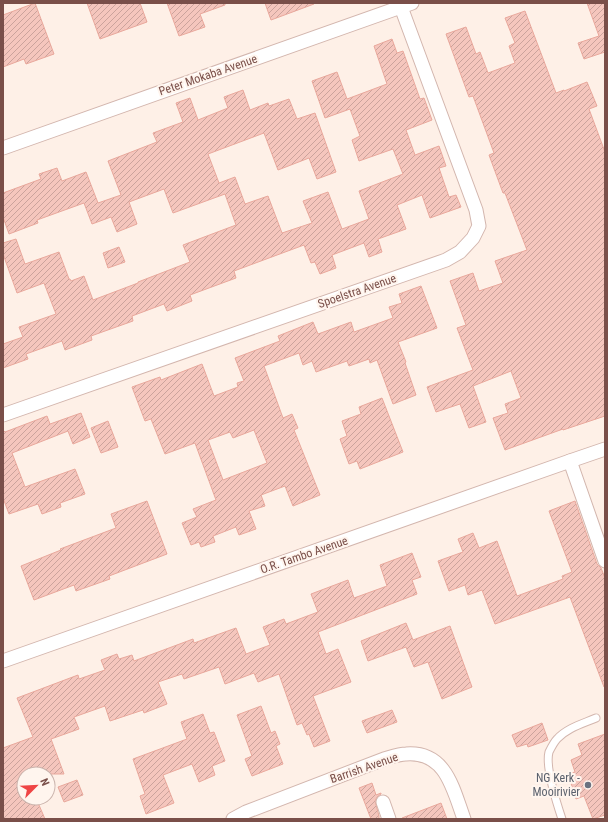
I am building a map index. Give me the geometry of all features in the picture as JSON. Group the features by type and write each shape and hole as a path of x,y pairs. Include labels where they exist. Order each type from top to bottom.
{"street":[{"name":"Peter Mokaba Avenue","path":"3,148 406,5"},
{"name":"Spoelstra Avenue","path":"3,415 446,260 460,252 473,238 479,226 476,210 406,5"},
{"name":"O.R. Tambo Avenue","path":"3,661 605,449"},
{"path":"570,461 605,561"},
{"name":"Barrish Avenue","path":"233,819 246,812 384,759 405,754 422,755 437,762 449,778 464,819"},
{"path":"383,802 389,819"}],"lane":[{"path":"562,819 556,803 549,769 549,752 556,739 568,730 596,718"}],"building":[{"path":"35,3 54,54 26,64 24,59 3,67 3,15"},
{"path":"87,3 140,3 147,22 100,39"},
{"path":"167,3 225,3 225,5 200,14 205,27 179,36"},
{"path":"265,3 314,3 314,4 271,20"},
{"path":"587,3 605,3 605,52 584,59 578,43 599,36"},
{"path":"525,11 556,93 587,82 597,106 589,109 605,152 605,416 563,429 505,450 493,418 508,413 505,404 521,398 511,371 473,386 486,422 469,428 460,404 436,412 427,387 473,370 457,328 466,325 450,281 473,273 479,291 503,283 495,261 527,250 489,155 494,153 473,96 469,97 446,34 466,27 476,54 480,52 488,73 515,63 509,46 515,43 505,18"},
{"path":"392,39 397,53 403,51 420,99 424,98 432,120 406,130 415,155 439,146 446,166 439,168 449,197 456,195 461,207 430,218 422,195 397,205 406,229 378,239 382,252 369,257 364,243 332,255 336,268 320,274 315,262 311,263 304,245 234,271 236,278 190,295 192,301 167,311 164,304 132,316 133,321 91,336 92,340 65,350 62,341 26,354 28,359 3,368 3,344 23,337 19,327 56,314 44,283 17,293 3,254 3,243 16,239 25,264 59,252 69,279 71,281 84,276 93,300 190,262 183,245 236,225 225,194 173,213 164,189 129,202 137,224 117,232 111,217 92,224 84,203 37,220 38,223 9,234 3,217 3,193 41,179 39,174 57,168 62,181 86,172 98,203 121,195 108,161 157,142 153,133 183,122 176,103 190,98 198,120 228,108 224,97 243,90 250,110 268,103 269,106 289,99 297,119 315,113 336,172 317,179 309,158 278,170 264,133 208,154 219,183 235,177 245,204 268,196 282,233 312,223 303,201 328,192 342,229 369,219 359,191 403,174 393,149 359,161 352,140 360,136 350,109 325,118 312,81 337,72 347,99 387,84 374,46"},
{"path":"119,247 125,262 108,268 103,253"},
{"path":"421,286 437,328 398,342 416,395 393,404 377,360 370,363 369,359 349,366 347,361 316,372 312,361 303,365 299,353 264,366 283,418 292,414 298,428 294,430 320,495 293,506 285,486 261,495 265,506 249,511 256,529 239,535 236,527 213,536 215,542 201,547 199,542 191,545 182,523 197,517 193,509 216,500 195,443 165,454 151,419 145,421 132,387 160,377 161,380 202,364 214,396 238,387 237,383 244,381 235,358 280,341 278,336 313,322 318,334 351,322 354,332 393,318 389,307 402,303 399,294","holes":["254,430 267,463 223,480 208,440 230,432 233,438"]},
{"path":"382,398 403,452 360,469 357,461 349,464 340,439 347,436 342,421 361,414 359,407"},
{"path":"81,413 90,437 73,444 68,431 12,453 25,487 75,469 85,494 60,503 61,507 42,514 38,504 9,514 3,498 3,431 5,432 47,416 50,424"},
{"path":"108,421 118,447 101,453 91,428"},
{"path":"147,501 167,554 109,576 110,579 76,591 74,585 34,600 21,566 61,550 60,549 116,528 111,514"},
{"path":"575,501 597,564 601,568 605,578 605,687 570,597 495,624 482,590 468,595 465,585 449,591 438,561 463,552 458,539 473,533 479,548 497,541 517,596 563,579 562,576 572,572 549,511"},
{"path":"412,553 421,577 412,580 417,594 318,632 326,654 338,649 351,682 313,696 330,741 314,747 309,734 307,735 302,723 297,725 279,674 258,682 254,673 225,684 219,667 184,679 182,674 158,682 167,704 144,713 143,710 110,721 105,706 74,717 79,729 51,739 64,774 56,774 56,766 16,766 16,806 39,806 45,819 3,819 3,748 33,737 17,698 78,675 79,679 105,670 101,660 117,654 119,659 132,655 134,661 193,639 194,643 236,628 246,654 270,645 263,627 284,619 286,624 318,612 311,594 348,580 354,598 387,586 380,565"},
{"path":"406,623 413,640 450,626 472,687 442,699 428,662 414,667 406,647 368,661 361,641"},
{"path":"261,706 271,733 275,731 280,744 276,746 283,764 252,776 245,759 252,756 237,715"},
{"path":"392,710 397,722 367,733 362,721"},
{"path":"203,714 210,733 214,732 225,761 212,766 215,775 199,782 192,764 163,775 174,803 146,814 140,796 145,794 133,759 187,739 181,722"},
{"path":"542,723 548,740 528,747 527,744 517,747 512,735"},
{"name":"NG Kerk - Mooirivier","path":"605,734 605,815 593,819 584,796 576,799 568,774 575,772 571,760 582,755 578,744"},
{"path":"77,780 83,795 64,802 58,787"},
{"path":"372,783 376,795 381,793 375,801 379,819 371,819 359,788"},
{"path":"441,803 447,819 402,818"}],"place":[{"name":"NG Kerk - Mooirivier","path":"588,785"}]}
